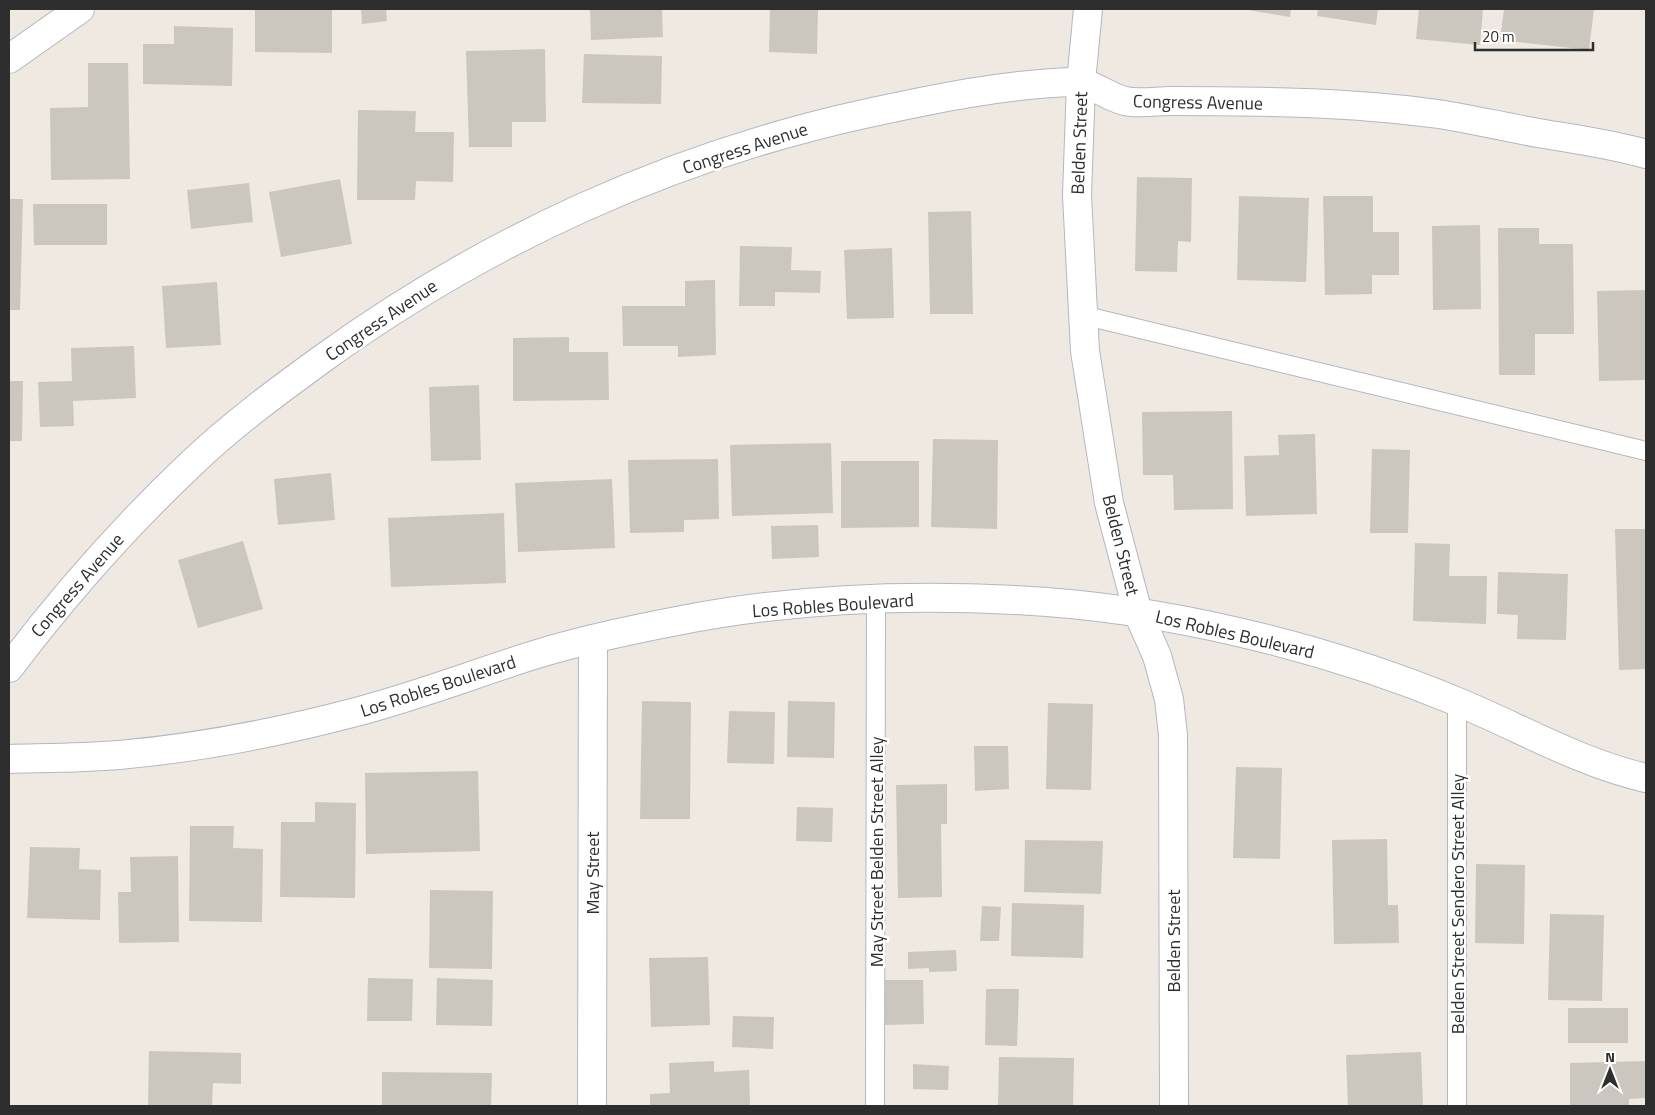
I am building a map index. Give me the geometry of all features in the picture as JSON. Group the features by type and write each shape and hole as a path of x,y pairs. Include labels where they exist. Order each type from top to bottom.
{"street":[{"path":"9,59 80,9"},
{"name":"Belden Street","path":"1088,9 1081,82 1077,195 1082,315 1109,503 1138,613 1157,656 1169,699 1173,735 1174,1106"},
{"name":"Congress Avenue","path":"9,668 54,609 110,546 196,460 275,393 359,332 446,277 536,228 630,187 727,151 827,122 927,100 1029,86 1081,82 1126,101 1235,101 1345,106 1437,114 1646,154"},
{"name":"Los Robles Boulevard","path":"9,759 118,755 213,743 354,713 540,653 593,639 681,620 776,606 876,598 1017,600 1138,613 1232,630 1325,654 1457,701 1583,759 1646,778"},
{"name":"May Street","path":"592,1106 593,639"}],"lane":[{"path":"1082,315 1646,451"},
{"name":"May Street Belden Street Alley","path":"875,1106 876,598"},
{"name":"Belden Street Sendero Street Alley","path":"1457,701 1457,1106"}],"building":[{"path":"255,9 332,9 332,53 255,52"},
{"path":"361,9 386,9 387,21 362,24"},
{"path":"590,9 662,9 663,37 591,40"},
{"path":"770,9 818,9 817,54 769,52"},
{"path":"1242,9 1291,9 1290,17"},
{"path":"1318,9 1378,9 1376,25 1317,16"},
{"path":"1419,9 1483,9 1480,45 1416,39"},
{"path":"1504,9 1594,9 1589,50 1500,40"},
{"path":"174,26 233,28 232,86 143,84 143,44 174,44"},
{"path":"545,49 546,122 512,122 512,147 469,147 466,51"},
{"path":"584,54 662,56 661,104 582,103"},
{"path":"88,63 128,63 130,179 51,180 50,108 88,107"},
{"path":"358,110 416,111 415,132 454,132 453,182 416,181 415,200 357,200"},
{"path":"1137,177 1192,178 1191,242 1178,241 1177,272 1135,271"},
{"path":"340,179 352,244 281,257 269,192"},
{"path":"249,183 253,222 191,229 187,190"},
{"path":"1239,196 1309,198 1306,282 1237,280"},
{"path":"1323,196 1373,196 1373,232 1399,232 1399,275 1372,275 1372,294 1325,295"},
{"path":"9,199 23,199 20,310 9,310"},
{"path":"33,204 107,204 107,245 34,245"},
{"path":"971,211 973,314 930,314 928,212"},
{"path":"1480,225 1481,309 1433,310 1432,226"},
{"path":"1498,228 1539,228 1539,244 1573,244 1574,334 1535,334 1535,375 1499,375"},
{"path":"740,246 792,247 791,270 821,271 820,293 775,292 775,306 739,306"},
{"path":"892,248 894,318 847,319 844,250"},
{"path":"715,280 716,355 678,357 678,346 623,346 622,306 685,306 685,281"},
{"path":"217,282 221,345 166,348 162,286"},
{"path":"1646,290 1646,380 1599,381 1597,291"},
{"path":"569,337 569,352 608,352 609,400 513,401 513,338"},
{"path":"134,346 136,398 73,401 74,426 40,427 38,382 72,381 71,348"},
{"path":"9,381 23,381 22,441 9,441"},
{"path":"479,385 481,460 431,461 429,387"},
{"path":"1232,411 1233,509 1174,510 1173,475 1143,475 1142,412"},
{"path":"1315,434 1317,514 1246,516 1244,456 1279,455 1278,435"},
{"path":"933,439 998,440 997,529 931,527"},
{"path":"831,443 833,513 732,516 730,445"},
{"path":"1372,449 1410,450 1408,533 1370,533"},
{"path":"718,459 719,519 684,520 684,532 630,533 628,460"},
{"path":"841,461 919,461 919,527 841,528"},
{"path":"331,473 335,520 278,525 274,479"},
{"path":"612,479 615,548 518,552 515,483"},
{"path":"504,513 506,583 391,587 388,518"},
{"path":"818,525 819,557 772,559 771,526"},
{"path":"1615,529 1646,529 1646,669 1619,670"},
{"path":"243,541 263,609 198,628 178,560"},
{"path":"1415,543 1450,544 1449,576 1487,576 1486,624 1413,621"},
{"path":"1498,572 1568,574 1566,640 1517,639 1518,615 1497,614"},
{"path":"642,701 691,702 690,819 640,819"},
{"path":"788,701 835,702 834,758 787,757"},
{"path":"1048,703 1093,704 1091,790 1046,789"},
{"path":"729,711 775,712 774,764 727,763"},
{"path":"974,746 1008,746 1009,789 975,791"},
{"path":"1236,767 1282,768 1280,859 1233,858"},
{"path":"478,771 480,851 366,854 365,773"},
{"path":"947,784 947,824 941,824 942,897 898,898 896,785"},
{"path":"315,802 356,803 355,898 280,897 281,822 315,822"},
{"path":"797,807 833,808 832,842 796,841"},
{"path":"190,826 234,826 233,848 263,849 262,922 189,921"},
{"path":"1387,839 1388,905 1398,905 1399,943 1334,944 1332,840"},
{"path":"1025,840 1103,841 1101,894 1024,892"},
{"path":"30,847 80,848 79,869 101,870 100,920 27,918"},
{"path":"178,856 179,942 119,943 118,892 131,892 130,857"},
{"path":"1476,864 1525,865 1524,944 1475,943"},
{"path":"430,890 493,891 492,969 429,968"},
{"path":"1012,903 1084,905 1083,958 1011,956"},
{"path":"982,906 1001,907 999,941 980,941"},
{"path":"1550,914 1604,915 1602,1001 1548,1000"},
{"path":"956,950 957,971 929,972 929,968 908,969 908,952"},
{"path":"708,957 710,1025 651,1027 649,958"},
{"path":"368,978 413,979 412,1021 367,1021"},
{"path":"437,978 493,980 492,1026 436,1025"},
{"path":"883,980 923,980 924,1024 884,1025"},
{"path":"986,989 1019,989 1017,1046 985,1045"},
{"path":"1568,1008 1628,1008 1628,1043 1568,1043"},
{"path":"733,1016 774,1017 773,1049 732,1047"},
{"path":"149,1051 241,1053 241,1084 213,1083 212,1106 148,1106"},
{"path":"1421,1052 1423,1106 1348,1106 1346,1055"},
{"path":"999,1057 1074,1058 1073,1106 998,1106"},
{"path":"714,1061 714,1072 749,1070 750,1106 650,1106 650,1094 670,1093 669,1063"},
{"path":"1646,1061 1646,1098 1629,1099 1629,1106 1570,1106 1570,1063"},
{"path":"913,1064 949,1066 948,1090 913,1089"},
{"path":"382,1072 492,1073 491,1106 382,1106"}]}
